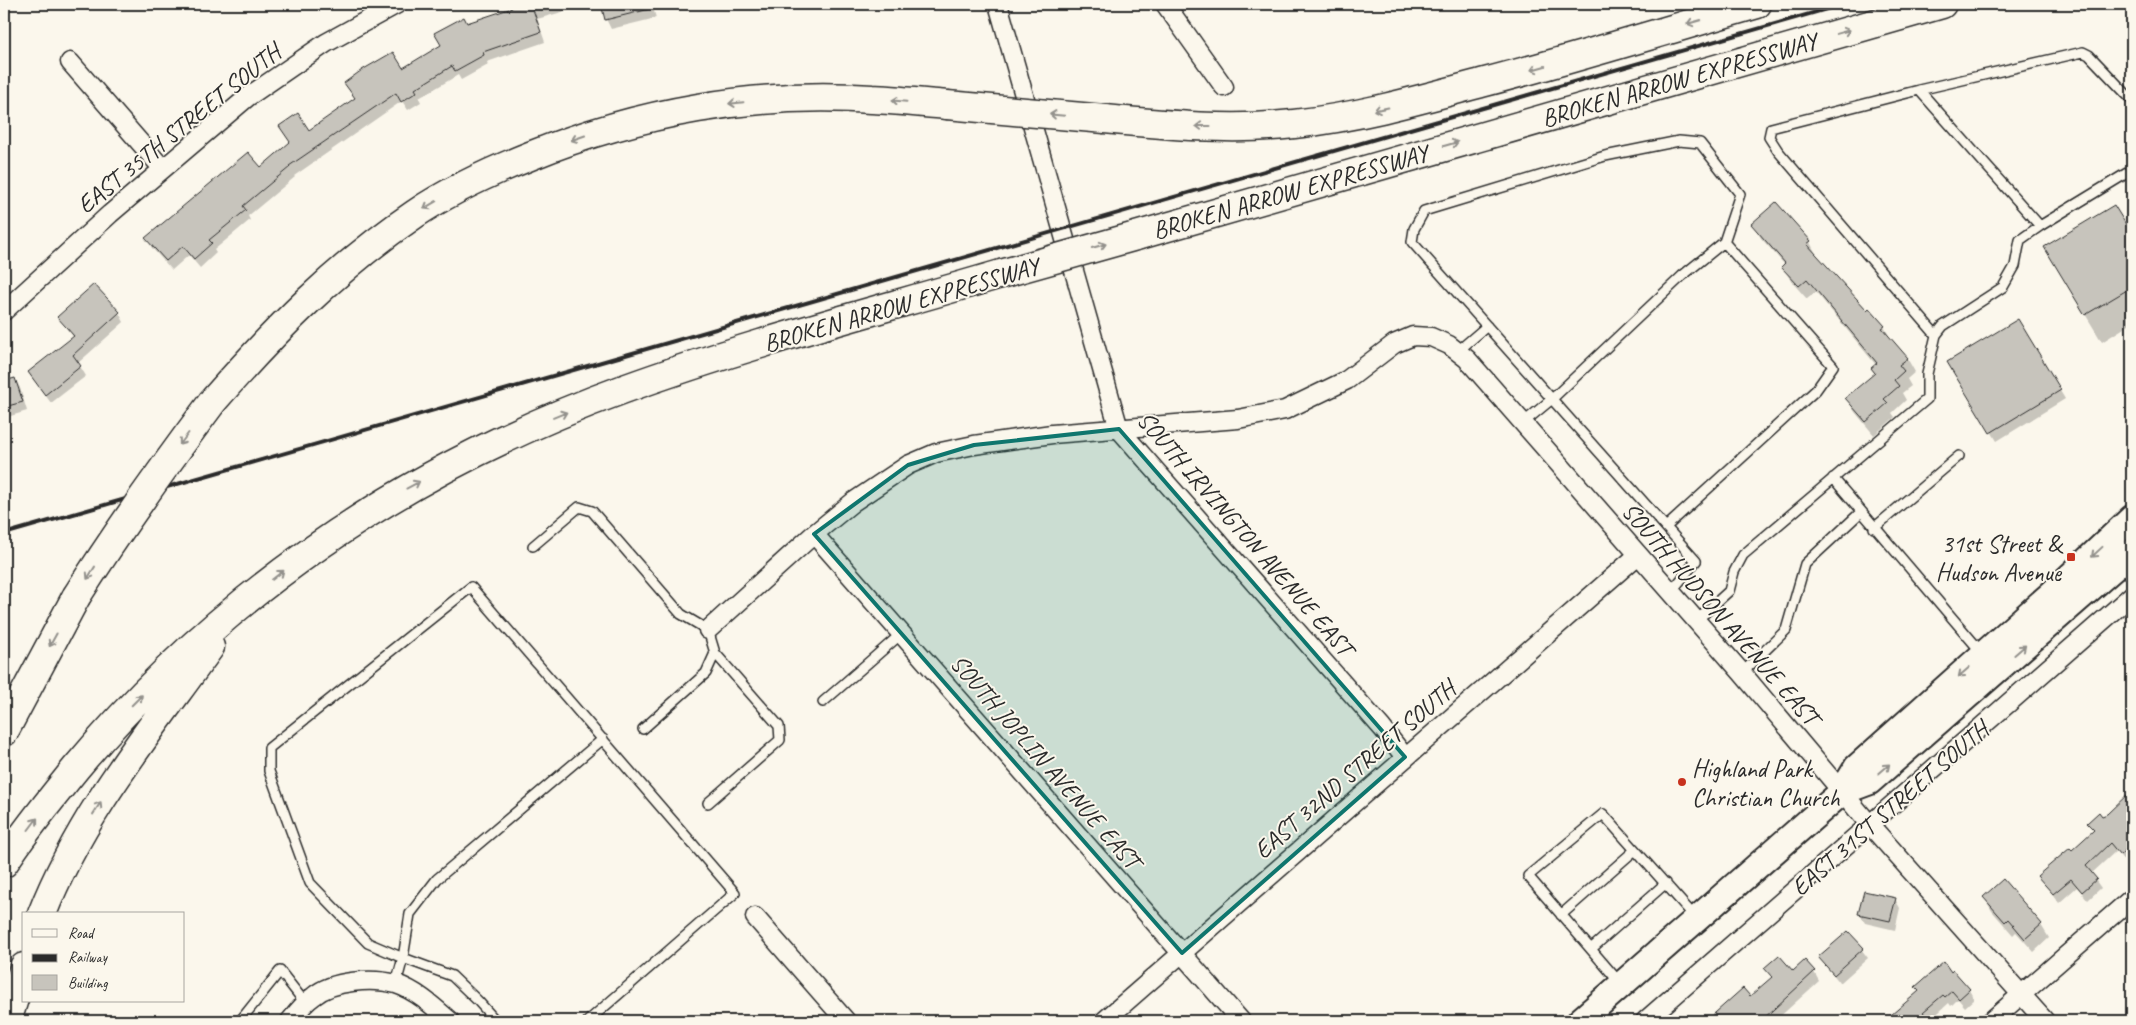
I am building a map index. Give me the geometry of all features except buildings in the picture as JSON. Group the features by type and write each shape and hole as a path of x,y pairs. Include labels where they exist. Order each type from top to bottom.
{"highway":[{"name":"BROKEN ARROW EXPRESSWAY","path":"4,732 76,597 121,526 213,401 254,354 298,308 376,242 454,190 496,170 552,147 649,117 696,107 804,98 871,99 1169,125 1252,126 1293,124 1416,102 1757,4"},
{"name":"BROKEN ARROW EXPRESSWAY","path":"4,863 62,786 113,724 164,673 240,605 293,562 405,490 465,457 532,427 623,390 718,358 1001,274 1942,4"},
{"path":"43,912 53,886 97,807 240,605"},
{"path":"7,1021 22,973"}],"main road":[{"name":"EAST 31ST STREET SOUTH","path":"1580,1021 1842,792 1857,767 1984,655 2132,518"},
{"name":"EAST 31ST STREET SOUTH","path":"1842,792 1869,782 2132,552"}],"street":[{"name":"EAST 35TH STREET SOUTH","path":"4,311 162,170 249,96 326,43 397,4"},
{"name":"SOUTH IRVINGTON AVENUE EAST","path":"998,4 1119,429 1382,728 1405,757"},
{"path":"1166,4 1224,87"},
{"path":"70,62 162,170"},
{"name":"SOUTH HUDSON AVENUE EAST","path":"1119,429 1238,419 1285,410 1347,380 1394,344 1413,336 1431,337 1449,345 1467,359 1742,673 1870,825 2046,1021"},
{"path":"708,630 814,534 883,480 908,465 936,453 974,445 1052,434 1119,429"},
{"name":"SOUTH JOPLIN AVENUE EAST","path":"814,534 1241,1021"},
{"name":"EAST 32ND STREET SOUTH","path":"1104,1021 1638,555"},
{"name":"EAST 31ST STREET SOUTH","path":"1645,1021 2132,595"},
{"path":"1991,1021 2132,898"},
{"path":"755,917 846,1021"},
{"path":"290,1021 315,995 340,984 366,980 396,984 425,999 450,1021"}],"lane":[{"path":"1936,335 1778,151 1769,138 1771,128 1919,90 2083,52 2089,55 2132,100"},
{"path":"1919,90 2040,226"},
{"path":"1523,423 1552,399 1682,276 1724,242 1740,194 1700,143 1679,141 1605,156 1424,211 1414,229 1412,242 1487,326 1552,399 1666,527 1696,561 1670,592"},
{"path":"1696,621 1729,591 1734,572 1743,555 1927,399 1927,374 1936,335 1944,326 2003,287 2015,266 2020,240 2132,170"},
{"path":"1666,527 1816,390 1833,366 1724,242"},
{"path":"1458,351 1487,326"},
{"path":"1874,528 1959,456"},
{"path":"1833,478 1984,655"},
{"path":"533,546 579,507 592,511 681,614 708,630 715,653 779,726 780,740 708,804"},
{"path":"1742,673 1786,630 1805,564 1861,512"},
{"path":"496,1021 452,976 368,943 310,883 269,771 269,748 471,587 734,893 588,1021"},
{"path":"824,702 902,634"},
{"path":"643,729 706,673 715,653"},
{"path":"396,984 403,958 410,914 437,879 603,739"},
{"path":"1622,984 1528,876 1603,814 1697,919"},
{"path":"1561,915 1635,850"},
{"path":"1591,949 1666,883"},
{"path":"240,1021 258,996 280,971 306,1004"}],"highlighted area":[{"path":"1119,429 1405,757 1182,953 814,534 908,465 974,445"}],"railway":[{"path":"4,534 1844,4"}],"place":[{"name":"31st Street & Hudson Avenue","path":"2071,557"},
{"name":"Highland Park Christian Church","path":"1682,782"}]}
